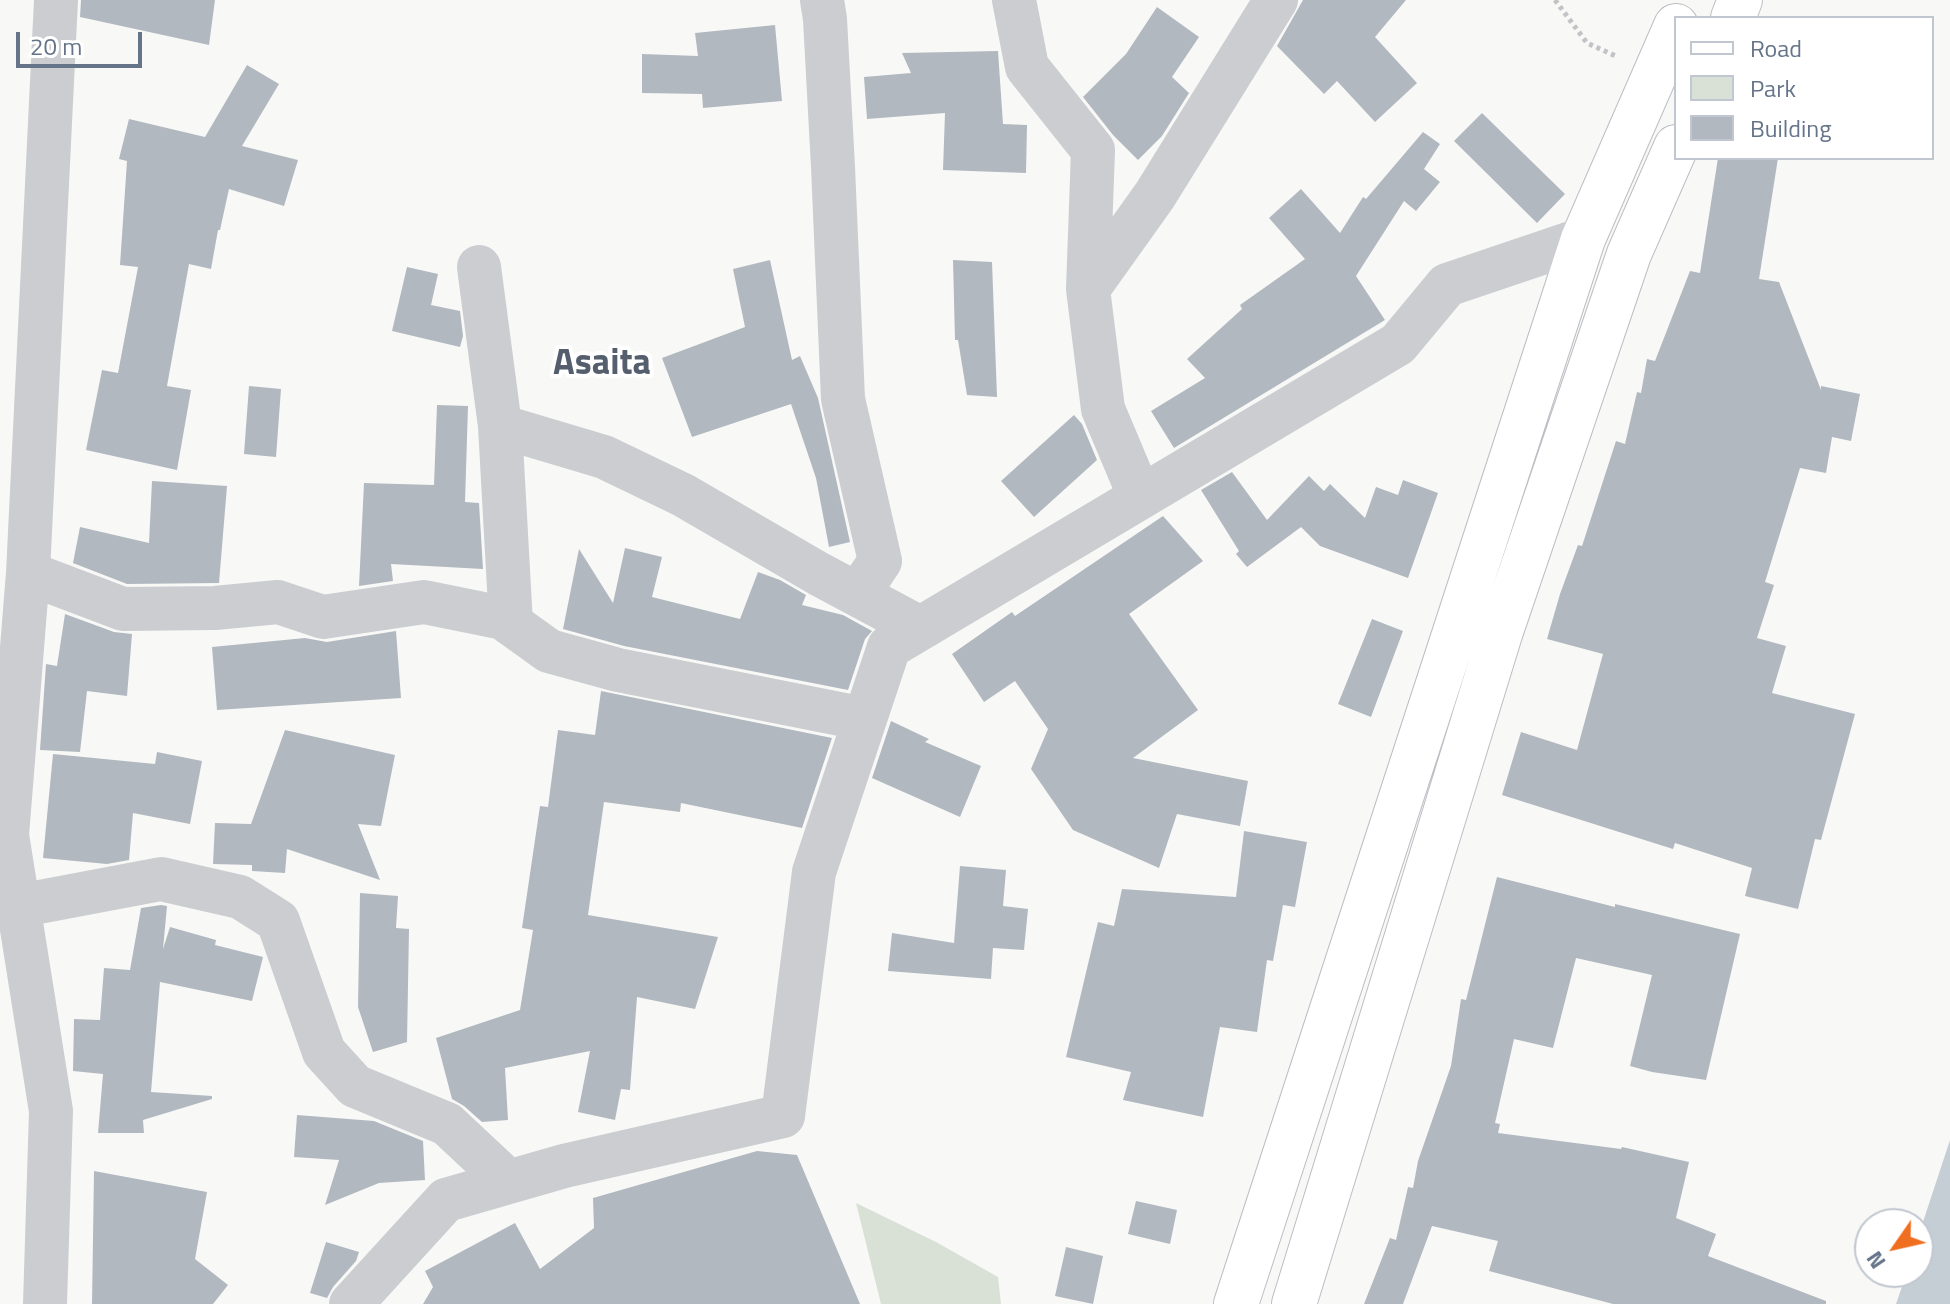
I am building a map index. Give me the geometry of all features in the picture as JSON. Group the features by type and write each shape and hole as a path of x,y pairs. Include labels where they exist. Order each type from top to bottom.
{"main road":[{"path":"1236,1304 1583,239 1674,30"},
{"path":"1294,1304 1500,634 1629,254 1674,152"},
{"path":"1583,239 1629,254"}],"street":[{"path":"45,1304 51,1111 3,831 28,573 56,0"},
{"path":"822,0 831,122 843,399 880,561 858,594"},
{"path":"1014,0 1027,67 1093,150 1088,289 1103,409 1140,497"},
{"path":"1088,289 1155,195 1276,0"},
{"path":"351,1304 446,1200 564,1166 783,1116 814,872 889,647 1398,344 1447,285 1583,239"},
{"path":"479,267 500,426 511,624"},
{"path":"500,426 604,457 683,495 920,628"},
{"path":"28,573 123,609 215,608 278,602 323,617 424,602 503,618 549,651 618,670 865,719"},
{"path":"18,906 161,879 240,897 278,921 324,1052 355,1086 447,1124 509,1182"}],"path":[{"path":"1555,0 1587,43 1654,75"}],"green space":[{"path":"856,1203 998,1277 1001,1304 881,1304"}],"shaded area":[{"path":"1950,1140 1950,1304 1896,1304 1902,1288 1934,1288 1934,1208 1928,1208"}],"building":[{"path":"81,0 215,0 209,45 80,17"},
{"path":"1303,0 1406,0 1375,37 1417,83 1375,122 1337,81 1324,94 1277,46"},
{"path":"1157,7 1199,37 1172,77 1189,93 1162,136 1138,160 1083,97 1126,54"},
{"path":"775,25 782,101 703,108 702,94 642,93 642,54 698,56 695,33"},
{"path":"998,51 1003,124 1027,125 1026,173 943,170 945,113 867,119 864,77 911,73 902,53"},
{"path":"247,65 279,84 242,146 298,160 284,206 229,189 211,269 189,264 167,386 191,390 177,470 86,450 102,370 118,373 138,267 120,265 127,161 119,159 129,119 205,137"},
{"path":"1482,113 1565,194 1537,223 1454,141"},
{"path":"1423,132 1440,144 1424,169 1440,182 1416,211 1404,201 1356,276 1385,320 1174,448 1151,411 1205,378 1187,359 1242,309 1240,305 1305,259 1269,218 1301,189 1340,233 1363,197 1366,199"},
{"path":"1718,160 1778,160 1759,279 1779,282 1821,390 1821,386 1860,394 1851,441 1832,437 1826,473 1800,468 1765,582 1774,585 1757,638 1786,646 1772,693 1855,714 1821,840 1815,839 1798,909 1745,896 1752,868 1675,843 1673,849 1502,795 1521,732 1577,750 1603,654 1547,639 1560,594 1578,545 1582,546 1616,441 1625,444 1637,392 1641,393 1647,359 1655,361 1690,271 1700,273"},
{"path":"770,260 792,360 800,356 818,398 850,542 829,547 816,478 791,404 692,437 662,358 745,327 733,269"},
{"path":"953,260 992,262 997,397 967,395 958,340 955,340"},
{"path":"407,267 438,274 431,305 460,311 463,336 460,347 392,331"},
{"path":"249,386 281,389 276,457 244,454"},
{"path":"437,405 468,406 465,502 479,503 483,569 391,564 393,581 359,586 364,483 434,485"},
{"path":"1074,415 1082,424 1097,460 1034,517 1001,481"},
{"path":"1232,472 1267,520 1309,476 1324,491 1330,484 1365,518 1376,487 1398,495 1403,480 1438,493 1408,578 1320,546 1301,527 1247,567 1236,554 1239,551 1201,490"},
{"path":"152,481 227,486 219,583 127,584 73,563 80,527 149,543"},
{"path":"1163,516 1203,561 1129,614 1198,710 1133,758 1248,781 1240,826 1177,814 1159,868 1073,830 1031,769 1048,729 1015,681 984,702 952,654 1012,612 1015,616"},
{"path":"625,548 662,557 652,597 740,619 758,572 806,595 802,605 843,615 872,631 865,639 848,690 624,646 563,629 579,549 613,603"},
{"path":"65,614 114,632 132,634 127,696 87,691 80,752 40,750 46,664 57,666"},
{"path":"1372,619 1403,631 1371,717 1338,704"},
{"path":"396,631 401,698 217,710 212,647 305,638 327,642"},
{"path":"601,691 832,738 802,828 681,803 680,812 604,802 588,915 718,937 695,1009 637,997 630,1090 621,1089 615,1120 578,1112 590,1051 505,1068 508,1120 482,1122 452,1099 436,1038 520,1010 533,930 522,928 540,806 548,807 558,730 595,735"},
{"path":"891,721 929,739 925,742 981,766 960,817 872,778"},
{"path":"285,730 395,755 381,826 358,824 380,880 287,849 285,873 252,871 252,865 213,864 215,823 251,824"},
{"path":"157,752 202,761 190,824 133,813 129,860 107,864 43,858 53,754 155,764"},
{"path":"1244,831 1307,842 1295,907 1283,905 1273,961 1267,960 1257,1032 1220,1027 1203,1117 1123,1100 1131,1072 1066,1057 1098,922 1114,926 1122,889 1236,897"},
{"path":"960,866 1006,870 1003,906 1028,909 1024,950 993,948 991,979 888,971 892,933 954,943"},
{"path":"1497,877 1740,934 1706,1080 1630,1066 1652,975 1576,958 1553,1048 1514,1039 1495,1123 1500,1124 1498,1133 1622,1147 1689,1162 1676,1218 1716,1234 1708,1256 1826,1301 1826,1304 1613,1304 1489,1271 1498,1241 1432,1226 1403,1304 1364,1304 1390,1238 1396,1240 1408,1187 1413,1188 1418,1161 1451,1066 1461,999 1466,1000"},
{"path":"360,893 398,896 396,928 409,929 407,1042 373,1052 358,1007"},
{"path":"167,906 163,949 170,927 216,940 215,945 263,957 252,1001 160,982 151,1092 212,1096 212,1099 143,1120 144,1133 98,1133 103,1074 73,1071 74,1019 100,1020 104,968 130,970 141,908"},
{"path":"297,1115 374,1121 423,1141 425,1180 379,1183 325,1205 339,1160 294,1157"},
{"path":"757,1151 797,1155 860,1304 423,1304 433,1287 425,1271 515,1223 540,1269 594,1228 593,1198"},
{"path":"94,1171 207,1192 195,1259 228,1285 213,1304 92,1304"},
{"path":"1136,1201 1177,1210 1170,1244 1128,1234"},
{"path":"326,1242 359,1252 356,1261 327,1298 310,1293"},
{"path":"1066,1247 1103,1256 1093,1304 1055,1296"}],"district":[{"name":"Asaita","path":"602,365"}]}
